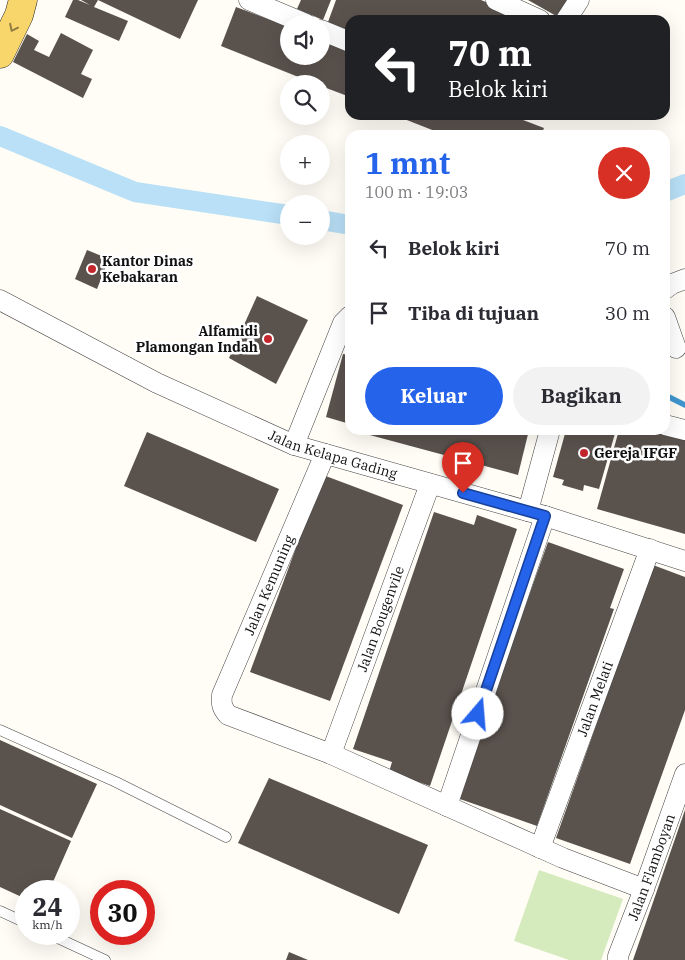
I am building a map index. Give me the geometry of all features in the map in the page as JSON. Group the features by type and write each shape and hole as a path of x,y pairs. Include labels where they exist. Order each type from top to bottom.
{"main road":[{"path":"0,54 19,15 23,0"}],"street":[{"path":"249,0 285,15"},
{"path":"496,0 529,15"},
{"path":"569,15 579,0"},
{"path":"330,34 345,40"},
{"path":"670,285 685,279"},
{"name":"Jalan Kelapa Gading","path":"0,300 157,383 294,446 537,514 685,561"},
{"path":"294,446 345,322"},
{"path":"670,331 676,348"},
{"path":"670,426 685,430"},
{"path":"447,806 537,514 549,435"},
{"name":"Jalan Kemuning","path":"325,454 222,695 222,705 228,715 331,754"},
{"name":"Jalan Bougenvile","path":"331,754 430,484"},
{"name":"Jalan Melati","path":"540,848 650,549"},
{"path":"331,754 540,848 644,889"},
{"name":"Jalan Flamboyan","path":"618,960 685,774"}],"lane":[{"path":"0,730 116,782 226,838"},
{"path":"0,911 15,918"},
{"path":"73,945 105,960"}],"green space":[{"path":"539,870 623,899 601,960 569,960 514,941"}],"building":[{"path":"73,0 90,5 81,0 98,0 94,7 128,21 119,41 65,17"},
{"path":"98,0 198,0 180,39"},
{"path":"301,0 331,0 325,15 311,15 297,9"},
{"path":"336,0 481,0 518,15 345,15 345,29 330,23 330,16"},
{"path":"528,0 567,0 559,15 554,15"},
{"path":"236,7 280,24 280,65 330,65 330,44 345,50 345,95 330,89 330,75 294,75 221,46"},
{"path":"61,33 93,50 81,74 92,79 83,98 13,62 27,34 39,41 34,50 49,57"},
{"path":"407,120 523,120 544,128 543,130 432,130"},
{"name":"Kantor Dinas Kebakaran","path":"87,250 109,259 97,289 75,279"},
{"name":"Alfamidi Plamongan Indah","path":"257,296 308,320 276,384 229,358"},
{"path":"343,354 345,354 345,423 326,417"},
{"path":"670,431 685,434 685,534 597,509 618,435 670,435"},
{"path":"147,432 279,489 256,542 124,486"},
{"path":"370,435 528,435 518,475"},
{"name":"Gereja IFGF","path":"565,435 615,435 599,489 584,485 583,491 562,485 564,480 553,477"},
{"path":"323,475 403,505 330,701 250,672"},
{"path":"434,512 474,525 477,515 517,529 430,786 389,772 392,762 353,749"},
{"path":"548,542 624,569 610,608 614,609 537,826 457,798"},
{"path":"653,565 685,577 685,710 630,864 556,838"},
{"path":"0,740 97,784 72,838 0,805"},
{"path":"269,778 428,845 399,914 238,843"},
{"path":"0,809 71,841 54,880 15,880 15,894 0,887"},
{"path":"685,810 685,960 633,960"},
{"path":"289,952 308,960 286,960"}],"waterway":[{"path":"0,136 135,192 280,214"},
{"path":"670,190 685,184"},
{"path":"330,222 345,224"},
{"path":"670,398 685,405"}],"place":[{"name":"Kantor Dinas Kebakaran","path":"92,269"},
{"name":"Alfamidi Plamongan Indah","path":"268,339"},
{"name":"Gereja IFGF","path":"584,453"}],"route":[{"path":"463,493 545,516 478,714"}]}
